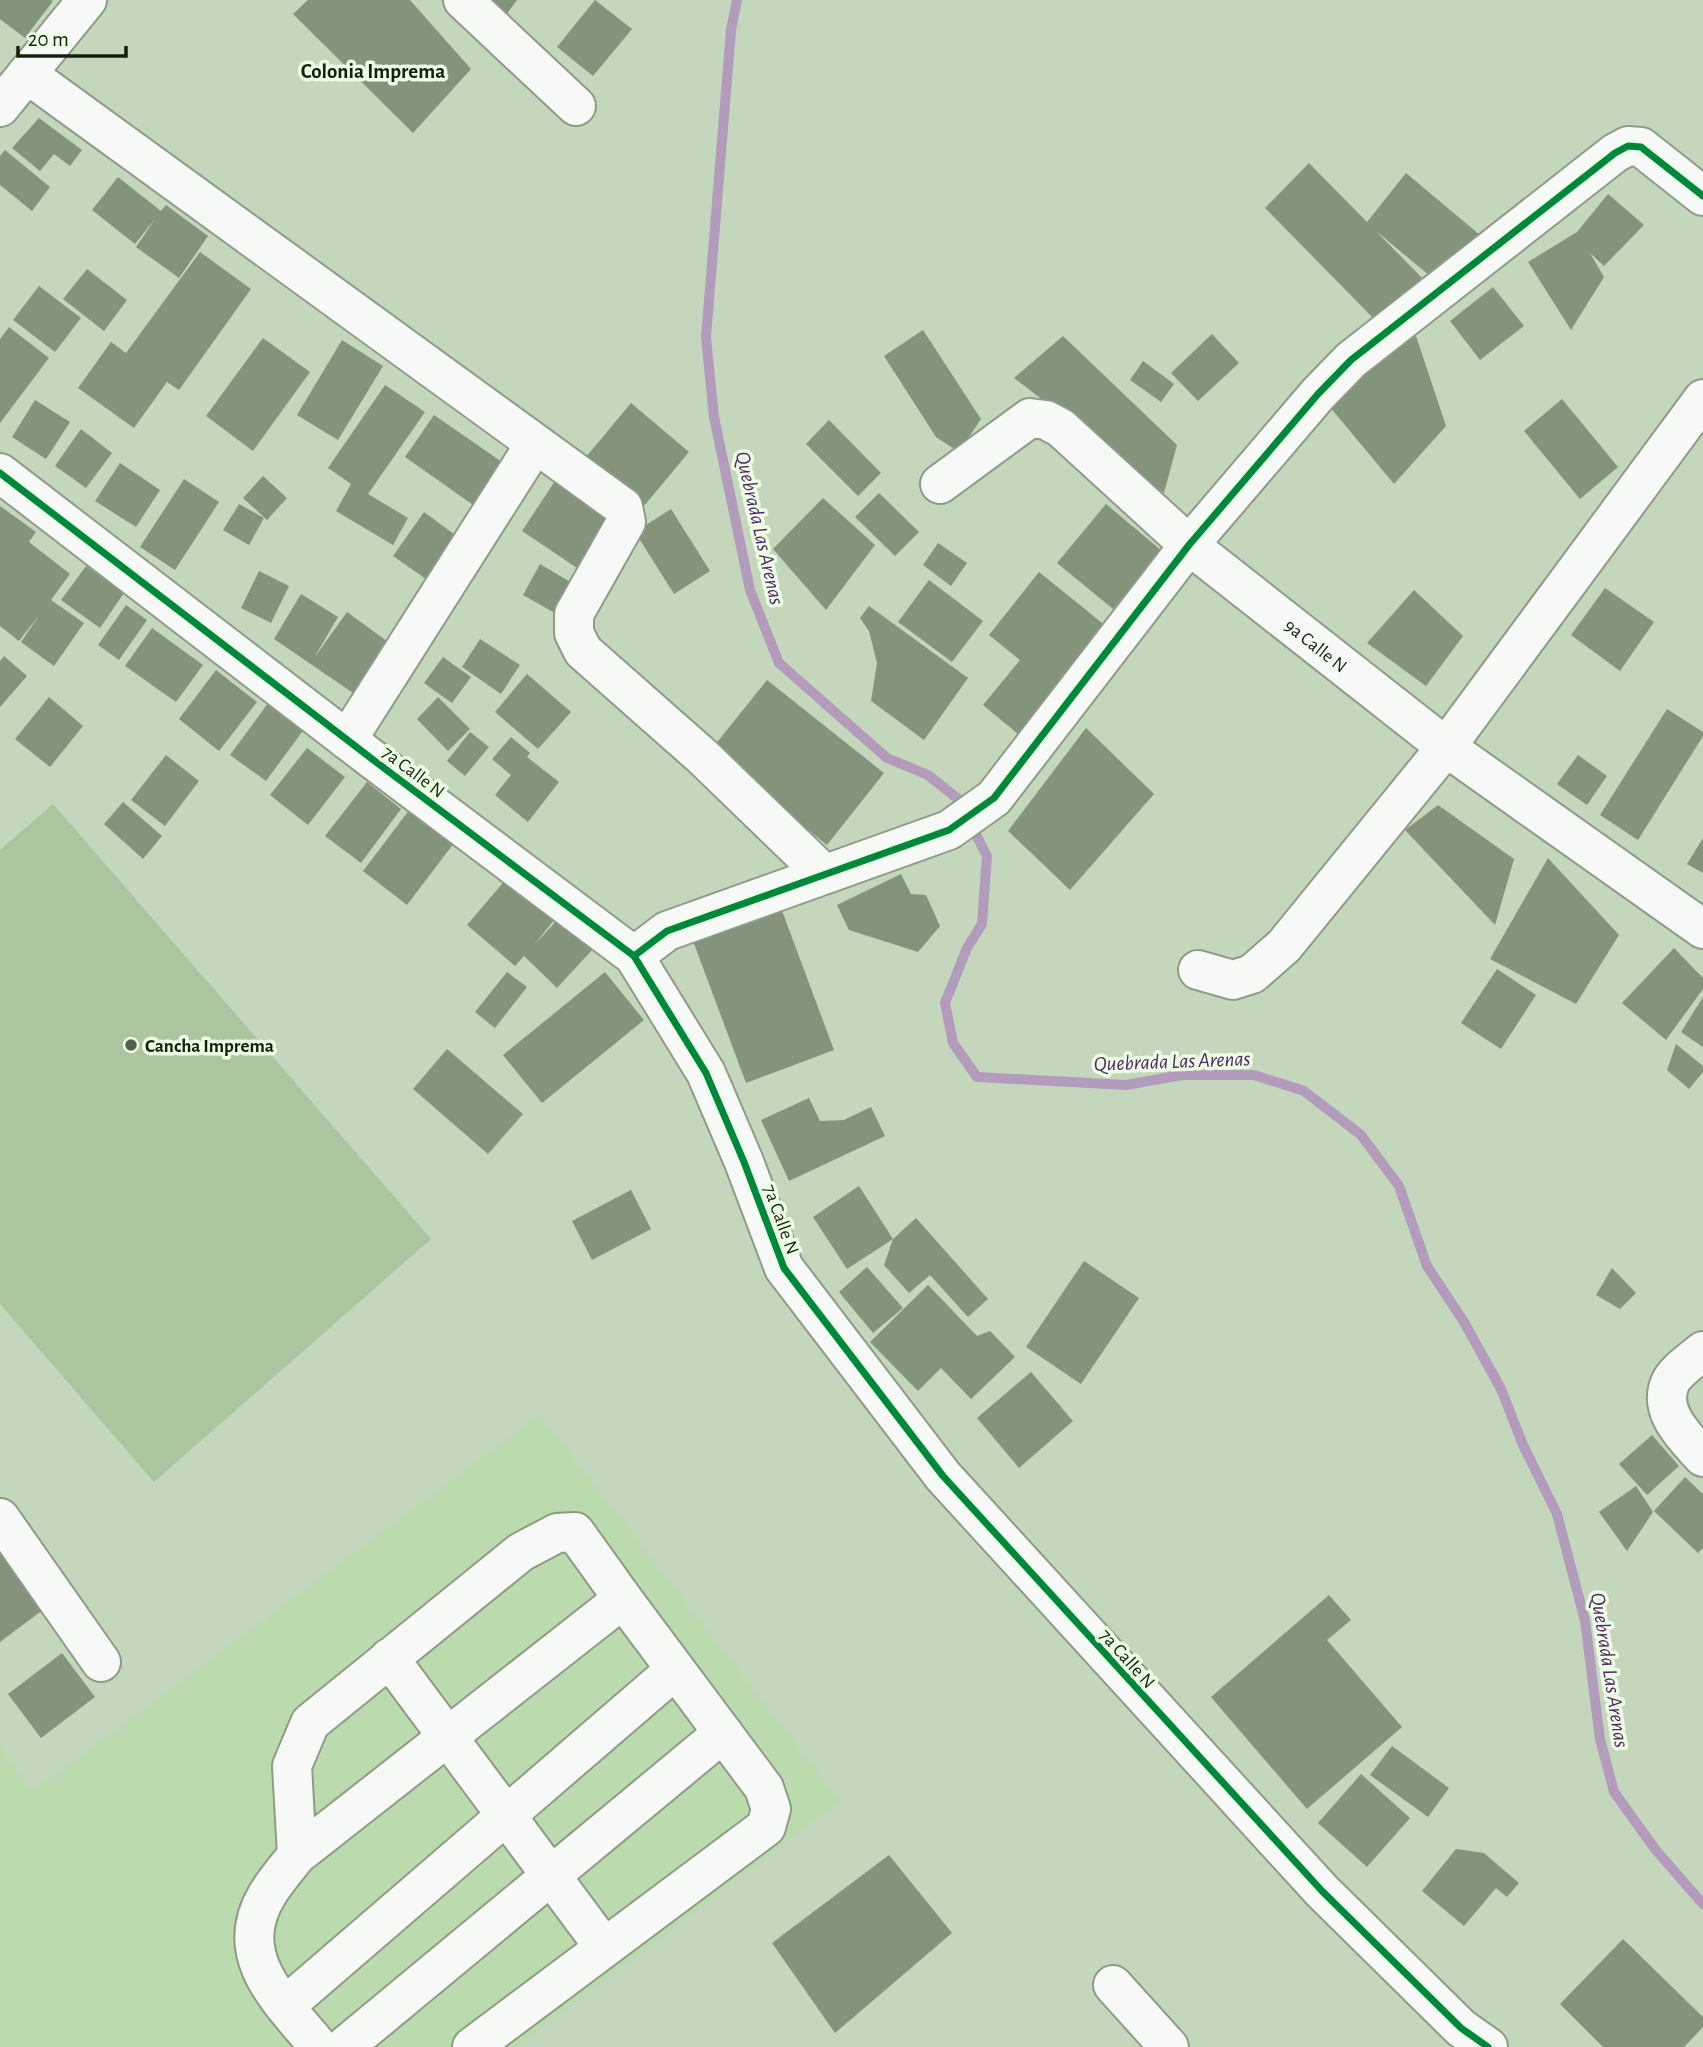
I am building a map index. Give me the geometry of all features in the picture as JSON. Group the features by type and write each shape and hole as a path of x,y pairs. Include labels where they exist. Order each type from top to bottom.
{"street":[{"path":"0,107 87,0"},
{"path":"463,0 576,106"},
{"path":"27,74 623,508 626,522 574,614 574,634 583,652 703,757 824,874"},
{"path":"634,956 667,931 949,830 994,798 1189,545 1318,394 1351,360 1615,153 1628,146 1641,147 1703,196"},
{"path":"1198,970 1233,980 1252,974 1284,946 1446,747 1703,399"},
{"name":"9a Calle N","path":"940,484 1030,418 1046,420 1060,428 1189,545 1446,747 1703,929"},
{"path":"347,740 535,444"},
{"name":"7a Calle N","path":"0,473 347,740 634,956 706,1073 744,1162 784,1268 943,1476 1322,1891 1461,2028 1488,2047"},
{"path":"1703,1351 1671,1381 1668,1401 1672,1420 1703,1458"},
{"path":"0,1518 102,1662"},
{"path":"297,1855 292,1766 310,1723 521,1552 557,1533 575,1532 764,1788 771,1809 766,1827 472,2047"},
{"path":"319,2047 261,1975 254,1946 256,1920 267,1895 297,1855 623,1599"},
{"path":"389,1658 604,1947"},
{"path":"285,2006 675,1670"},
{"path":"344,2047 723,1733"},
{"path":"1113,1985 1169,2047"}],"shaded area":[{"name":"Cancha Imprema","path":"53,804 431,1239 154,1482 0,1304 0,850"},
{"path":"540,1415 840,1801 517,2047 0,2047 0,1747 32,1792"}],"building":[{"path":"0,0 53,1 25,38 0,19"},
{"path":"308,0 410,0 471,69 413,133 293,14"},
{"path":"472,0 517,0 498,26"},
{"path":"595,0 632,29 593,76 557,47"},
{"path":"39,118 82,150 70,166 54,154 40,171 12,148"},
{"path":"5,150 50,187 32,211 0,185 0,156"},
{"path":"1309,163 1367,222 1406,173 1480,235 1430,276 1376,231 1427,283 1382,327 1265,208"},
{"path":"118,177 161,211 166,205 208,236 179,278 136,247 155,219 135,244 92,210"},
{"path":"1608,194 1644,225 1604,266 1590,253 1604,277 1571,330 1528,262 1577,232"},
{"path":"200,252 251,289 179,390 167,382 134,428 78,388 111,342 126,353"},
{"path":"87,269 127,300 104,331 63,299"},
{"path":"39,286 81,318 55,352 13,320"},
{"path":"1493,287 1524,326 1480,360 1450,321"},
{"path":"9,327 49,358 0,423 0,339"},
{"path":"923,330 981,419 959,452 936,437 884,356"},
{"path":"1212,334 1239,363 1198,401 1171,373"},
{"path":"1063,336 1177,445 1164,493 1014,378"},
{"path":"1416,336 1446,426 1394,484 1320,395"},
{"path":"263,338 310,372 253,451 206,416"},
{"path":"342,340 383,366 338,440 297,415"},
{"path":"1143,361 1174,384 1161,402 1130,380"},
{"path":"385,385 425,412 368,494 408,518 393,545 336,511 351,484 328,468"},
{"path":"1562,399 1618,467 1580,499 1524,431"},
{"path":"35,400 70,422 46,459 12,437"},
{"path":"631,403 689,452 644,506 586,457"},
{"path":"434,415 515,471 486,514 405,457"},
{"path":"829,420 881,473 858,496 806,444"},
{"path":"81,429 112,453 86,488 55,466"},
{"path":"120,463 160,490 136,527 95,501"},
{"path":"263,476 287,498 267,520 243,498"},
{"path":"184,479 219,502 175,570 140,547"},
{"path":"555,481 614,520 580,570 522,531"},
{"path":"879,493 919,532 895,556 855,517"},
{"path":"823,498 875,545 826,610 773,549"},
{"path":"239,504 264,518 249,545 223,530"},
{"path":"1106,504 1162,551 1113,609 1057,563"},
{"path":"0,506 36,532 29,542 70,574 51,600 84,623 54,666 21,642 40,614 19,641 0,626"},
{"path":"671,509 710,571 674,594 635,532"},
{"path":"424,512 466,543 436,586 393,556"},
{"path":"938,543 967,563 951,586 923,565"},
{"path":"540,564 577,586 560,616 523,595"},
{"path":"86,566 124,593 100,628 61,600"},
{"path":"259,571 289,586 271,623 241,608"},
{"path":"1039,572 1112,631 1024,739 983,705 1020,660 989,635"},
{"path":"929,580 983,621 952,662 898,622"},
{"path":"1605,588 1654,622 1620,671 1571,635"},
{"path":"1414,590 1463,636 1426,686 1367,643"},
{"path":"301,594 338,617 314,658 347,612 395,647 359,697 274,639"},
{"path":"126,605 147,620 119,660 98,645"},
{"path":"869,606 968,678 924,740 871,701 877,663 869,631 860,618"},
{"path":"152,628 203,665 176,702 125,666"},
{"path":"480,639 520,665 501,694 462,667"},
{"path":"4,656 27,676 0,707 0,661"},
{"path":"443,657 471,677 452,703 424,683"},
{"path":"216,670 257,702 219,751 179,719"},
{"path":"527,674 571,712 538,749 495,712"},
{"path":"767,680 884,773 827,845 710,751"},
{"path":"49,697 83,726 50,767 15,739"},
{"path":"438,697 470,729 448,751 417,719"},
{"path":"269,702 305,728 266,781 230,755"},
{"path":"1667,709 1703,732 1703,736 1638,840 1600,815"},
{"path":"1086,728 1154,794 1070,890 1008,831"},
{"path":"470,732 489,747 465,776 447,761"},
{"path":"511,737 530,753 527,757 559,782 528,822 495,795 511,775 492,759"},
{"path":"307,748 345,777 308,825 270,795"},
{"path":"166,755 199,781 165,826 131,800"},
{"path":"1578,755 1607,776 1587,805 1557,784"},
{"path":"367,782 401,809 361,863 325,836"},
{"path":"123,802 162,836 143,859 104,824"},
{"path":"1438,805 1514,859 1495,925 1405,830"},
{"path":"410,809 454,843 407,905 363,871"},
{"path":"1703,838 1703,873 1687,864"},
{"path":"1548,858 1619,935 1576,1004 1490,959"},
{"path":"901,874 911,894 926,895 940,926 918,952 849,930 837,905"},
{"path":"507,878 555,919 534,945 560,917 593,949 557,988 524,956 515,966 467,925"},
{"path":"781,908 834,1050 746,1083 693,941"},
{"path":"1674,948 1703,978 1703,989 1666,1040 1622,1003"},
{"path":"1497,969 1536,995 1501,1049 1461,1023"},
{"path":"507,972 527,987 495,1028 475,1012"},
{"path":"605,972 644,1020 542,1103 503,1055"},
{"path":"1703,997 1703,1047 1681,1032"},
{"path":"1676,1044 1703,1066 1703,1072 1689,1089 1667,1070"},
{"path":"447,1049 523,1114 488,1154 413,1089"},
{"path":"809,1098 820,1121 844,1120 871,1107 885,1136 789,1181 761,1120"},
{"path":"859,1186 893,1239 847,1269 813,1217"},
{"path":"631,1190 651,1229 592,1260 572,1221"},
{"path":"916,1218 988,1299 968,1317 930,1275 909,1293 884,1265 893,1239"},
{"path":"1084,1261 1139,1298 1081,1384 1026,1347"},
{"path":"867,1267 903,1308 873,1333 839,1292"},
{"path":"1612,1268 1636,1293 1620,1309 1596,1295"},
{"path":"928,1285 977,1336 990,1331 1015,1357 971,1399 941,1368 918,1391 870,1342"},
{"path":"1031,1372 1073,1421 1019,1468 977,1418"},
{"path":"1652,1435 1679,1466 1647,1495 1619,1464"},
{"path":"1685,1477 1703,1494 1703,1548 1698,1553 1654,1511"},
{"path":"1636,1486 1653,1512 1627,1551 1599,1512"},
{"path":"0,1541 48,1606 0,1642"},
{"path":"1329,1595 1351,1620 1327,1640 1402,1727 1307,1809 1211,1697"},
{"path":"62,1653 95,1697 41,1738 8,1694"},
{"path":"1392,1746 1449,1788 1428,1817 1370,1775"},
{"path":"1361,1774 1410,1818 1367,1867 1318,1823"},
{"path":"1456,1849 1484,1853 1519,1883 1507,1897 1496,1888 1464,1926 1422,1891"},
{"path":"889,1855 952,1933 835,2033 772,1943"},
{"path":"1623,1939 1703,2017 1703,2027 1684,2047 1603,2047 1560,2004"}],"waterway":[{"name":"Quebrada Las Arenas","path":"737,0 731,30 706,337 714,417 750,590 779,663 887,758 928,775 958,799 987,856 982,924 967,948 945,1003 953,1043 977,1077 1126,1085 1182,1075 1254,1075 1304,1091 1361,1135 1399,1186 1427,1266 1464,1322 1501,1389 1523,1445 1557,1514 1585,1621 1600,1739 1614,1792 1655,1849 1703,1904"}],"cycle path":[{"path":"634,956 667,931 949,830 994,798 1189,545 1318,394 1351,360 1615,153 1628,146 1641,147 1703,196"},
{"path":"0,473 634,956 706,1073 744,1162 784,1268 943,1476 1322,1891 1461,2028 1488,2047"}],"place":[{"name":"Cancha Imprema","path":"131,1045"}],"district":[{"name":"Colonia Imprema","path":"373,71"}]}
